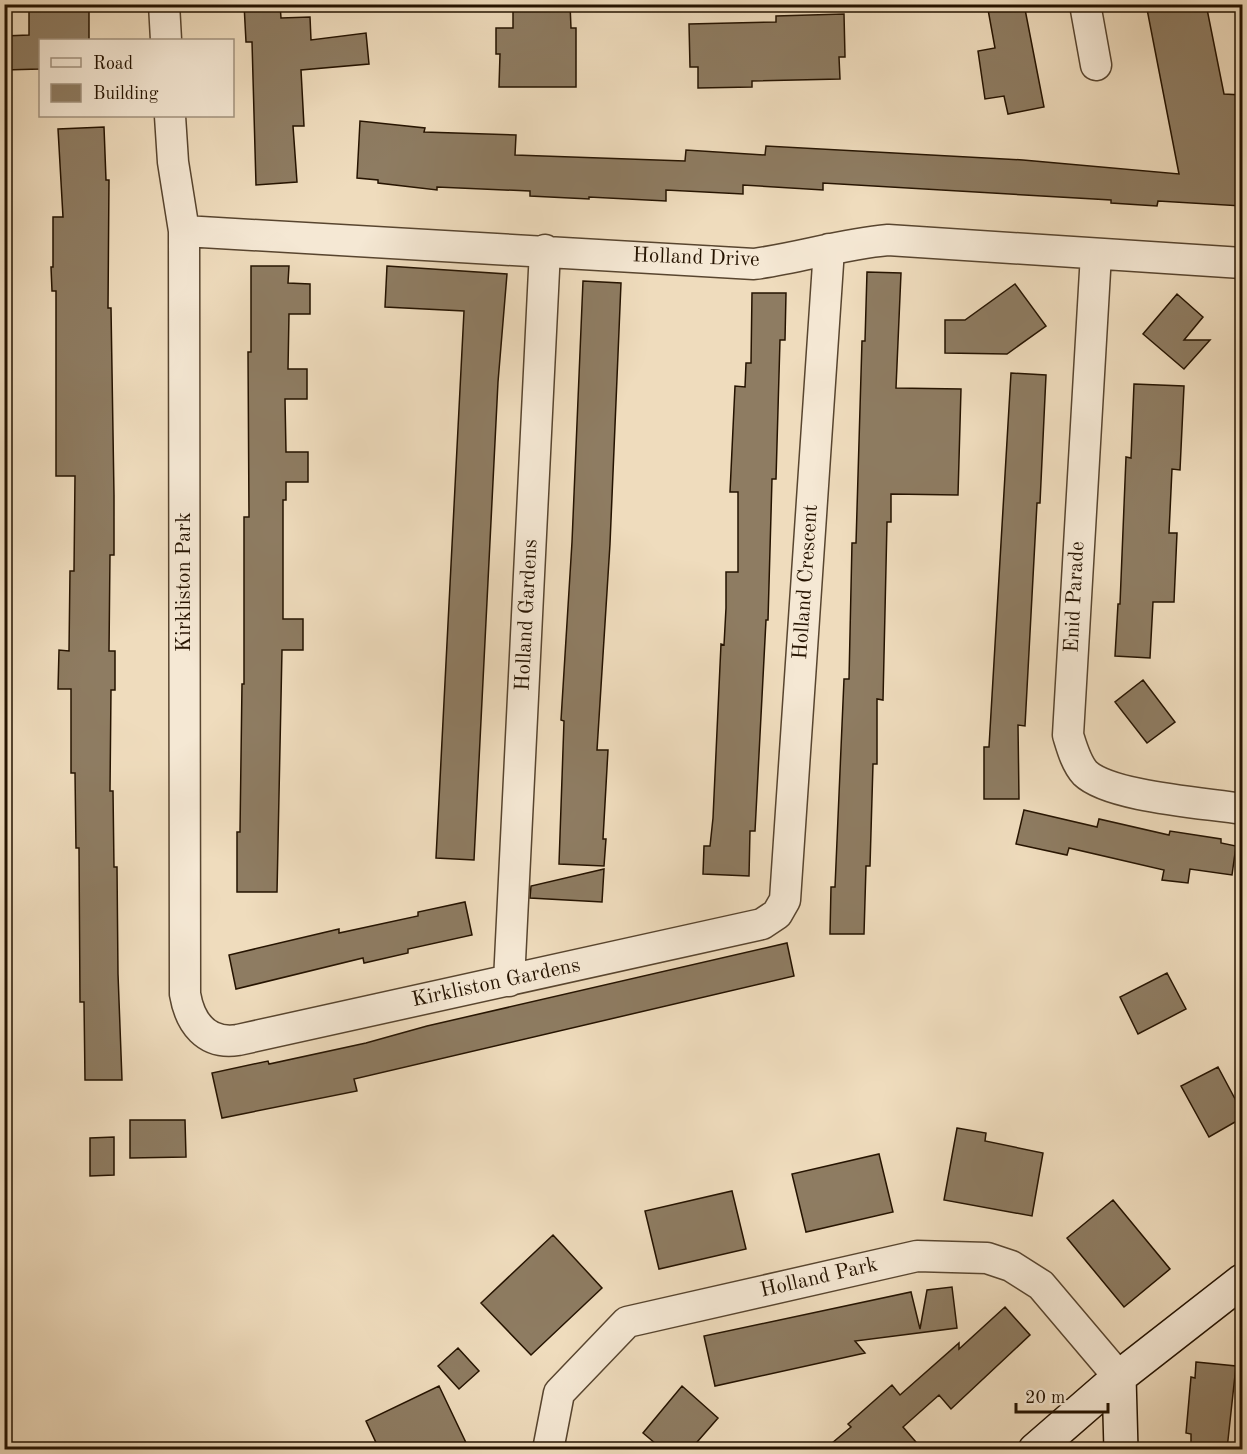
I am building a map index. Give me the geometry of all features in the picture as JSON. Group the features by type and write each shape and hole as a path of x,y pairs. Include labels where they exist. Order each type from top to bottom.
{"street":[{"path":"164,4 166,39"},
{"path":"1085,4 1096,65"},
{"name":"Kirkliston Park","path":"170,117 173,162 184,231 185,994 188,1011 196,1026 212,1039"},
{"name":"Holland Drive","path":"184,231 545,250 754,264 793,259 829,249 888,240 1242,263"},
{"name":"Holland Crescent","path":"777,914 785,900 829,249"},
{"name":"Holland Gardens","path":"508,981 545,250"},
{"name":"Enid Parade","path":"1096,254 1068,735 1074,754 1084,772 1100,784 1121,790 1242,809"},
{"name":"Kirkliston Gardens","path":"212,1039 226,1042 238,1040 508,981 762,924 777,914"},
{"name":"Holland Park","path":"548,1449 560,1394 627,1322 917,1256 987,1258 1011,1266 1041,1285 1119,1377"},
{"path":"1035,1449 1119,1377 1242,1281"},
{"path":"1119,1377 1121,1449"}],"building":[{"path":"29,4 89,4 89,39 39,39 39,69 4,70 4,36 29,35"},
{"path":"244,4 280,4 281,18 310,17 311,40 366,33 369,64 301,70 304,126 293,126 297,182 256,185 252,42 246,42"},
{"path":"513,4 570,4 571,28 576,28 576,87 499,87 500,54 496,54 496,28 513,28"},
{"path":"987,4 1024,4 1044,107 1008,114 1004,96 985,99 978,51 995,48"},
{"path":"1146,4 1206,4 1224,94 1242,95 1242,206 1158,201 1157,206 1111,203 1111,200 823,183 823,190 743,185 743,194 666,190 666,201 589,197 589,199 530,196 530,191 437,187 437,190 378,183 378,180 357,178 360,121 425,128 424,132 516,135 515,155 685,161 686,150 765,155 766,146 1023,160 1179,174"},
{"path":"844,14 845,57 839,57 840,79 752,81 752,87 698,88 698,67 690,67 689,24 776,22 776,16"},
{"path":"104,127 106,180 109,180 108,308 111,308 114,495 114,555 110,555 109,651 115,651 115,690 111,690 110,791 113,791 114,867 117,867 122,1080 85,1080 84,1002 80,1002 79,848 76,848 75,773 71,773 71,689 58,689 59,650 69,651 70,571 74,571 75,476 56,476 56,291 52,291 51,267 53,267 53,217 63,217 58,129"},
{"path":"251,266 289,266 288,283 310,284 310,314 289,314 288,369 307,369 307,399 285,399 286,452 308,452 308,482 286,482 286,500 283,500 283,619 303,619 303,650 282,650 277,892 237,892 237,832 240,832 242,684 244,684 244,517 249,517 248,352 251,352"},
{"path":"387,266 507,274 498,382 474,860 436,858 464,311 385,307"},
{"path":"867,272 901,273 896,388 961,389 958,495 891,494 891,522 887,522 883,700 877,699 877,764 873,764 870,866 866,866 864,934 830,934 831,887 835,887 844,679 849,679 852,543 856,543 862,341 865,341"},
{"path":"583,281 621,283 610,544 597,750 608,750 603,839 606,839 604,866 559,864 564,721 561,720 572,542"},
{"path":"1015,284 1046,326 1007,354 945,353 945,320 965,320"},
{"path":"752,293 786,293 785,340 780,340 776,479 772,479 768,620 766,620 755,831 750,831 749,876 703,874 704,846 710,846 713,818 721,644 724,645 726,608 726,572 738,572 738,492 730,492 735,386 745,387 746,363 751,363"},
{"path":"1177,294 1203,317 1184,340 1210,340 1184,369 1143,334"},
{"path":"1011,373 1046,375 1040,503 1037,503 1025,726 1018,725 1019,799 984,799 984,747 989,747"},
{"path":"1134,384 1184,386 1180,470 1172,469 1169,533 1177,533 1174,602 1153,602 1150,658 1115,656 1118,604 1120,604 1126,457 1131,458"},
{"path":"1143,680 1175,722 1147,743 1115,702"},
{"path":"1024,810 1097,827 1099,819 1169,835 1170,831 1221,839 1221,843 1236,846 1232,875 1190,869 1188,883 1162,880 1164,870 1069,848 1067,855 1016,844"},
{"path":"604,869 602,902 530,898 531,886"},
{"path":"465,902 472,935 408,949 408,953 364,963 363,958 236,989 229,955 339,929 339,933 418,916 418,912"},
{"path":"787,943 794,976 354,1079 357,1091 222,1118 212,1073 268,1061 269,1064 366,1043 427,1026"},
{"path":"1167,973 1186,1009 1138,1034 1120,997"},
{"path":"1218,1067 1242,1112 1242,1118 1209,1137 1181,1086"},
{"path":"130,1120 185,1120 186,1157 130,1158"},
{"path":"957,1128 986,1133 985,1141 1043,1153 1032,1216 944,1200"},
{"path":"114,1137 114,1175 90,1176 90,1138"},
{"path":"879,1154 893,1212 806,1232 792,1174"},
{"path":"732,1191 746,1249 659,1269 645,1211"},
{"path":"1113,1200 1170,1269 1124,1307 1067,1238"},
{"path":"553,1235 602,1288 531,1355 481,1303"},
{"path":"952,1287 957,1328 855,1341 865,1353 715,1386 704,1336 911,1292 920,1329 927,1290"},
{"path":"1005,1307 1030,1335 951,1409 939,1395 903,1427 922,1449 825,1449 851,1427 848,1424 892,1385 900,1395 959,1343 959,1349"},
{"path":"458,1348 479,1371 459,1389 438,1366"},
{"path":"1196,1362 1236,1366 1227,1449 1191,1449 1191,1434 1186,1433 1191,1377 1195,1378"},
{"path":"439,1386 469,1449 379,1449 366,1421"},
{"path":"682,1386 718,1418 691,1449 662,1449 643,1433"}]}
